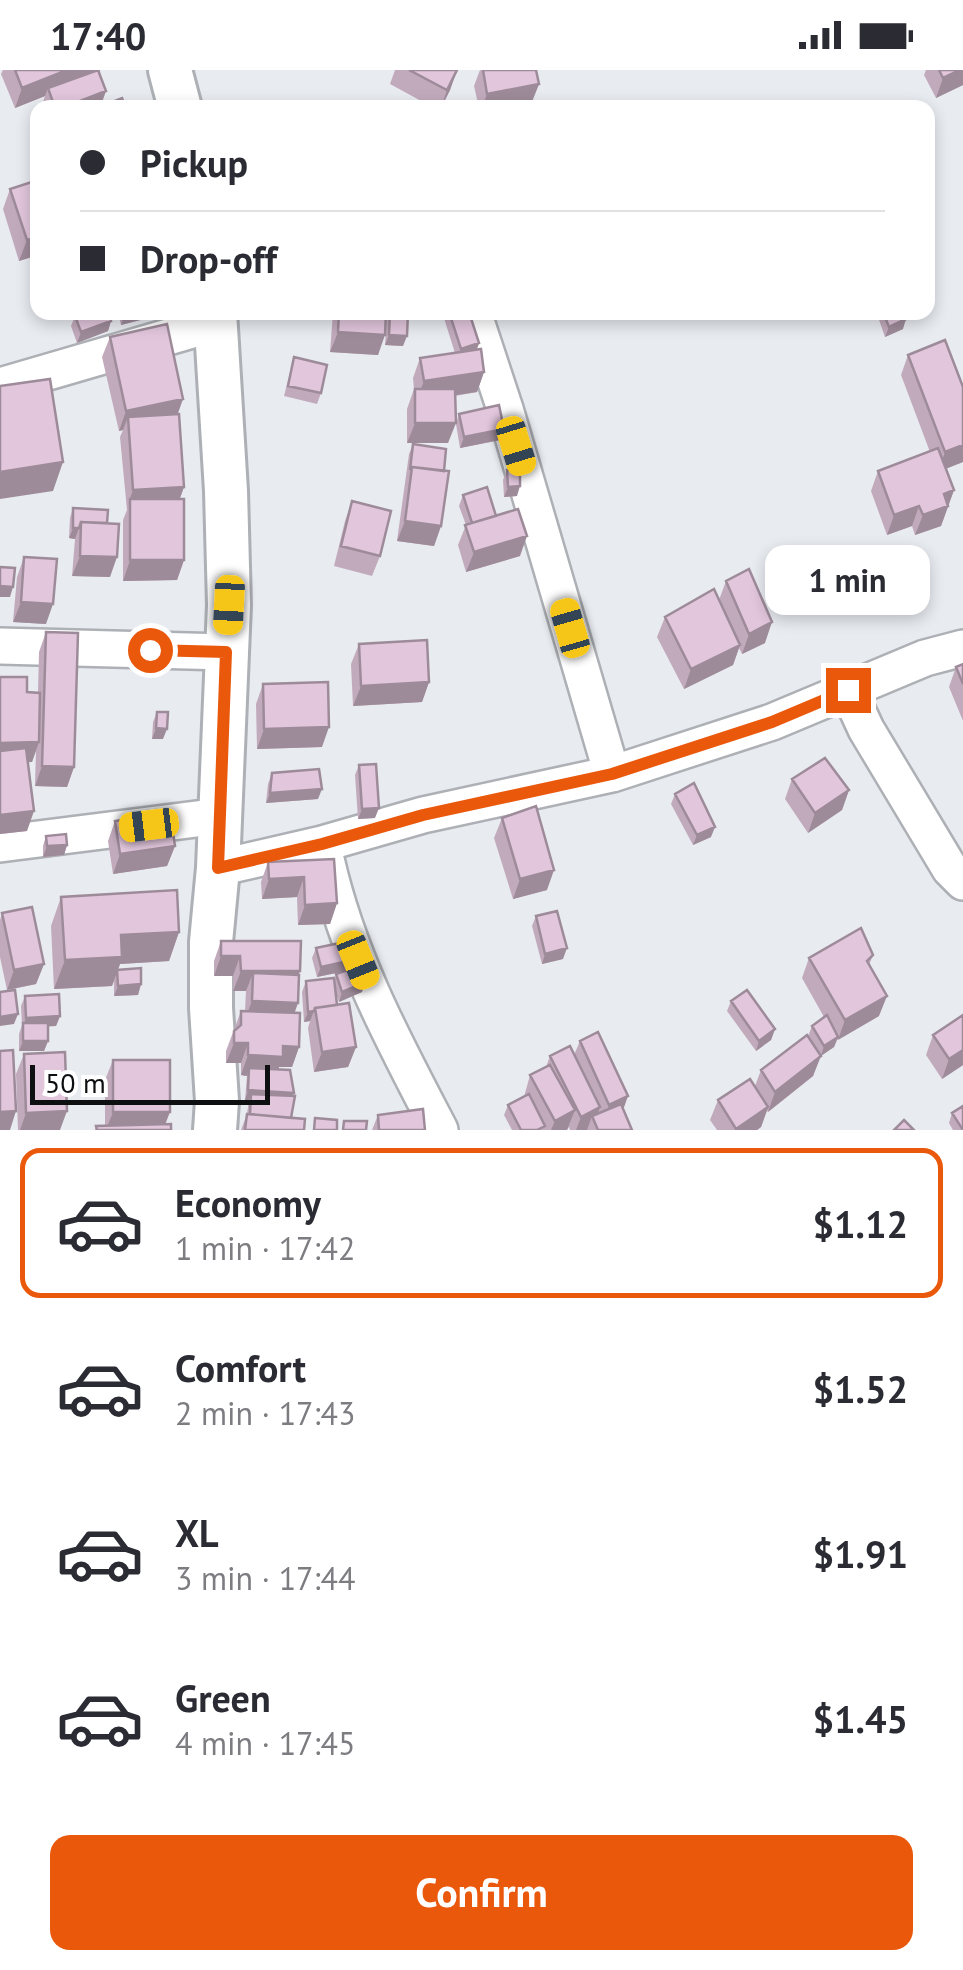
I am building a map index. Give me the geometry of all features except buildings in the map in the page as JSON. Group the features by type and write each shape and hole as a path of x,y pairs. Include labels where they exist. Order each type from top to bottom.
{"street":[{"path":"170,70 178,100"},
{"path":"0,386 209,320"},
{"path":"215,320 229,605 218,868 211,942 218,1100 215,1130"},
{"path":"476,320 612,774"},
{"path":"0,646 226,652"},
{"path":"218,868 423,815 612,774 772,722 925,658 963,648"},
{"path":"848,690 903,792 950,869 963,882"},
{"path":"0,844 220,816"},
{"path":"322,844 336,904 380,1017 440,1130"}],"route":[{"path":"150,650 226,652 218,868 423,815 612,774 772,722 848,690"}]}
